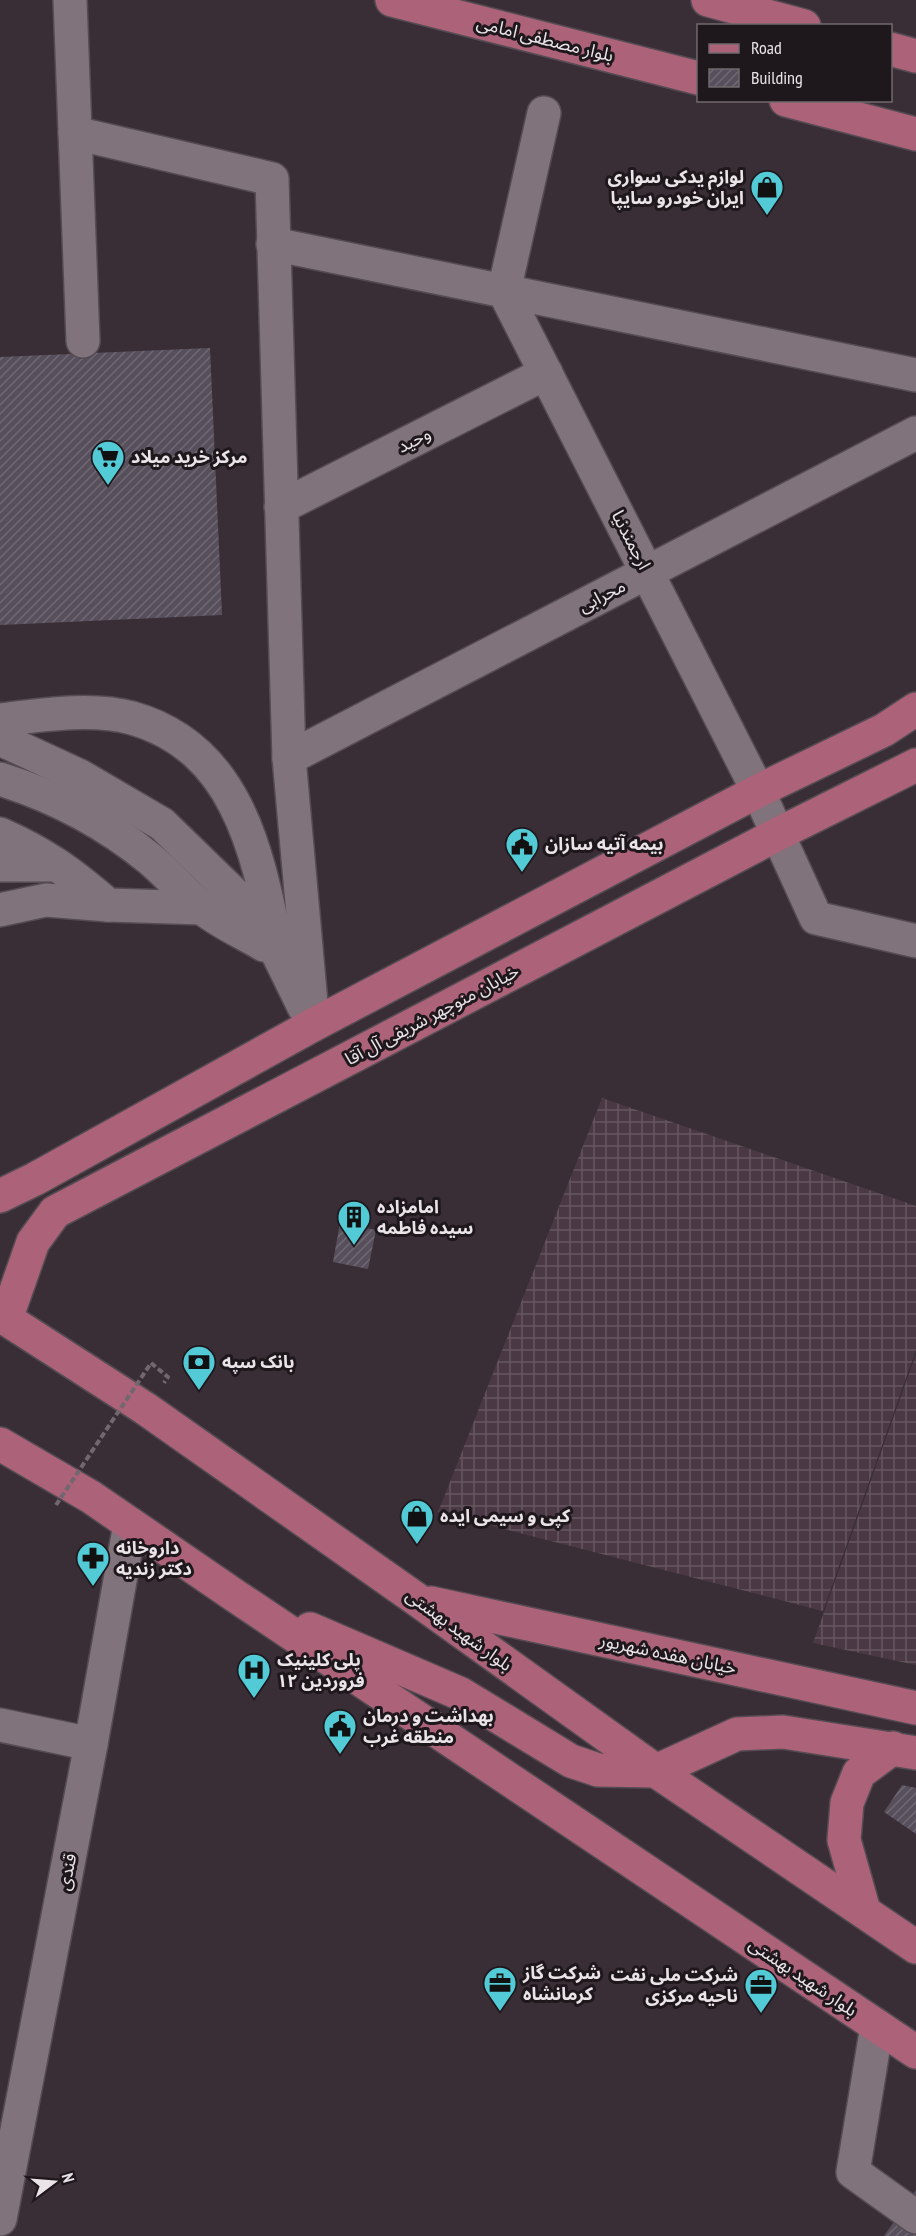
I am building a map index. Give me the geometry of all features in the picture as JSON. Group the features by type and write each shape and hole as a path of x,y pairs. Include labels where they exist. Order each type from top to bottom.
{"main road":[{"name":"بلوار مصطفی امامی","path":"392,0 697,77"},
{"path":"708,0 797,24"},
{"path":"892,49 916,56"},
{"path":"794,102 916,134"},
{"path":"0,1196 35,1179 313,1025 758,791 884,730 916,709"},
{"name":"خیابان منوچهر شریفی آل آقا","path":"3,1317 33,1242 56,1212 778,834 916,765"},
{"name":"بلوار شهید بهشتی","path":"3,1317 146,1410 419,1601 656,1771 916,1947"},
{"name":"بلوار شهید بهشتی","path":"0,1444 91,1497 916,2052"},
{"path":"234,1595 461,1694 571,1761 598,1770 656,1771 737,1734 783,1732 904,1750"},
{"name":"خیابان هفده شهریور","path":"419,1601 916,1708"},
{"path":"864,1911 844,1840 847,1803 860,1773 904,1750"}],"street":[{"path":"70,0 83,341"},
{"path":"504,291 544,113"},
{"path":"75,133 272,179 289,758 313,1025"},
{"path":"273,244 916,375"},
{"name":"ارجمندنیا","path":"504,291 758,791 816,918 916,941"},
{"name":"وحید","path":"281,507 546,373"},
{"name":"محرابی","path":"289,758 916,433"},
{"path":"0,720 85,712 131,717 160,729 191,748 223,781 244,820 261,870 278,954"},
{"path":"0,739 80,776 162,824 233,893 278,954 313,1025"},
{"path":"0,779 63,803 116,834 150,859 202,908 278,954"},
{"path":"0,834 59,865 108,906"},
{"path":"0,865 59,865"},
{"path":"0,910 46,900 108,906 202,908"},
{"name":"قندی","path":"0,2219 91,1744 130,1524"},
{"path":"0,1725 91,1744"},
{"path":"877,2026 853,2172 916,2217"}],"path":[{"path":"56,1505 151,1363 168,1377"}],"shaded area":[{"path":"602,1098 916,1206 916,1350 823,1611 438,1512"},
{"path":"916,1354 916,1665 813,1643"}],"building":[{"name":"مرکز خرید میلاد","path":"210,348 222,615 0,625 0,357"},
{"name":"امامزاده سیده فاطمه","path":"340,1223 376,1230 368,1269 333,1262"},
{"path":"902,1785 916,1788 916,1834 884,1812"},
{"path":"916,2190 916,2236 884,2236"}],"place":[{"name":"لوازم یدکی سواری ایران خودرو سایپا","path":"767,216"},
{"name":"مرکز خرید میلاد","path":"108,486"},
{"name":"بیمه آتیه سازان","path":"522,873"},
{"name":"امامزاده سیده فاطمه","path":"354,1246"},
{"name":"بانک سپه","path":"199,1391"},
{"name":"کپی و سیمی ایده","path":"417,1545"},
{"name":"داروخانه دکتر زندیه","path":"93,1587"},
{"name":"پلی کلینیک ۱۲ فروردین","path":"254,1699"},
{"name":"بهداشت و درمان منطقه غرب","path":"340,1755"},
{"name":"شرکت گاز کرمانشاه","path":"500,2012"},
{"name":"شرکت ملی نفت ناحیه مرکزی","path":"761,2014"}]}
